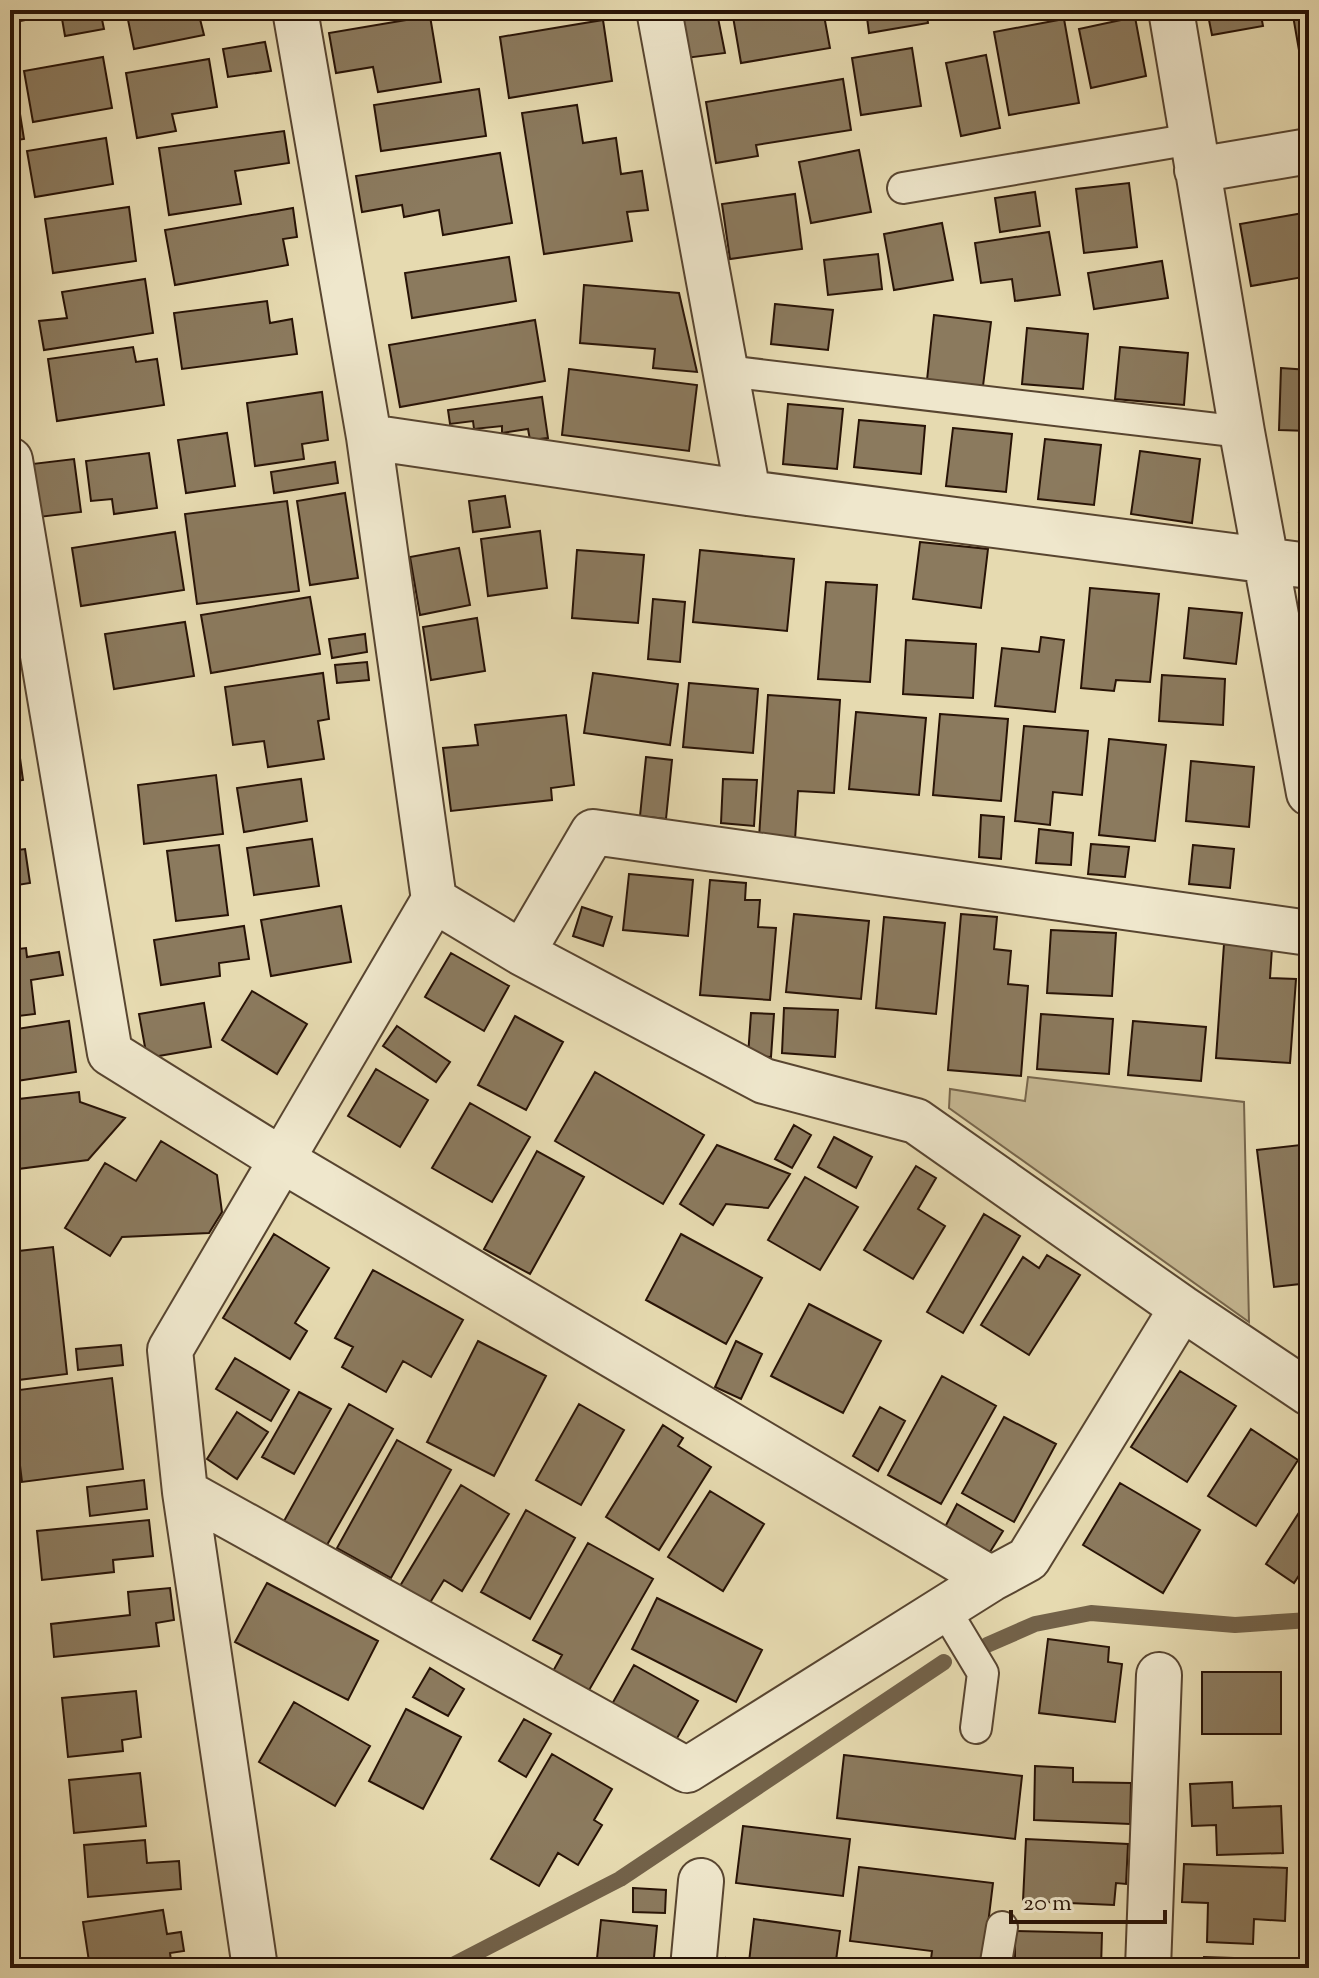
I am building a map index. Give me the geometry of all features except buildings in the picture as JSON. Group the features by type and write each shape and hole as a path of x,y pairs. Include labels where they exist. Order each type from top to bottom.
{"street":[{"path":"255,1968 185,1492 170,1350 434,900 369,437 295,10"},
{"path":"659,10 748,493"},
{"path":"1171,10 1242,432 1288,563 1309,793"},
{"path":"1195,155 1309,151"},
{"path":"369,437 748,493 1288,563"},
{"path":"10,460 110,1053 282,1160 991,1579"},
{"path":"522,953 593,832 1309,933"},
{"path":"434,900 522,953 764,1081 916,1121 1309,1393"},
{"path":"185,1492 687,1770 944,1608 1028,1559 1182,1308"},
{"path":"1148,1968 1159,1675"},
{"path":"693,1968 701,1881"}],"lane":[{"path":"903,188 1195,155"},
{"path":"726,371 1242,432"},
{"path":"944,1608 983,1673 976,1728"},
{"path":"995,1968 1002,1927"}],"shaded area":[{"path":"1028,1077 1244,1102 1249,1322 949,1108 950,1089 1025,1101"}],"waterway":[{"path":"987,1645 1035,1624 1091,1613 1235,1625 1309,1620"},
{"path":"447,1968 620,1879 944,1662"}]}
